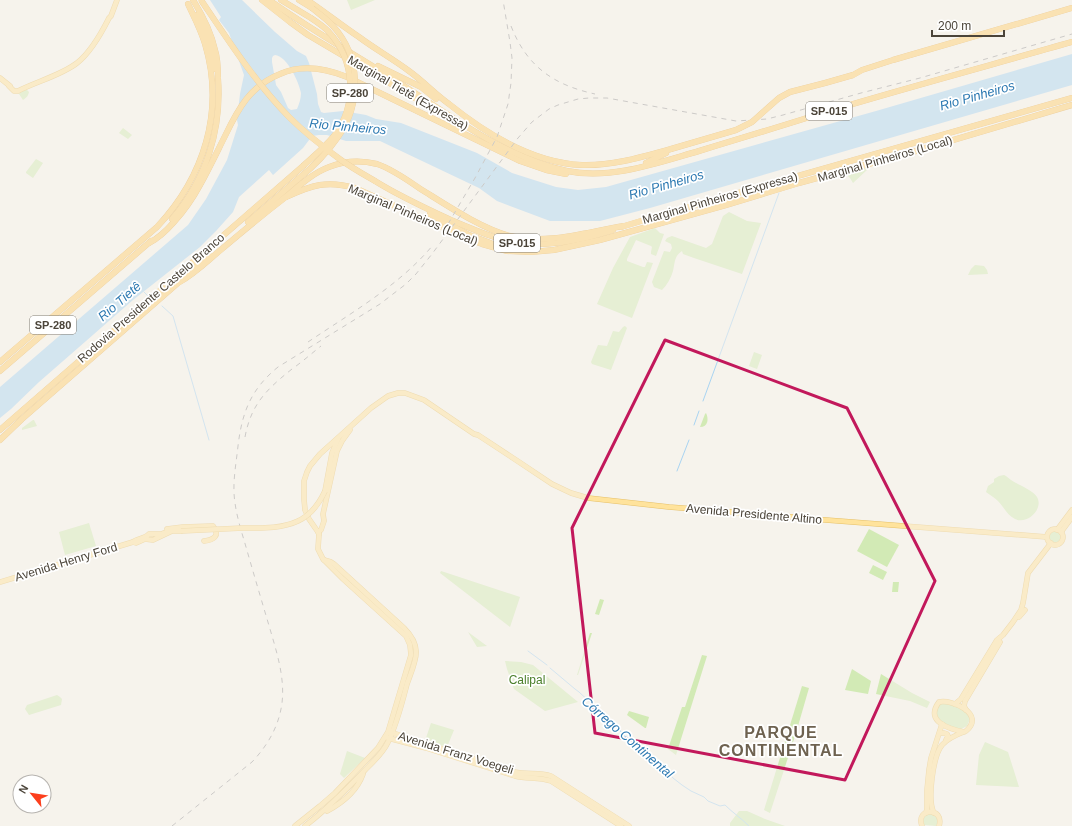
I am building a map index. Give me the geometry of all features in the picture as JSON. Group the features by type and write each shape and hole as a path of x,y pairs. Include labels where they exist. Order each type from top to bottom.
{"highway":[{"path":"149,243 185,204 208,159 215,128 219,95 216,52 205,21 193,0"},
{"name":"Marginal Pinheiros (Expressa)","path":"201,0 268,93 289,117 316,141 341,160 416,204 488,235 519,243 543,244 566,242 606,233 624,226 1072,98"},
{"name":"Marginal Tietê (Expressa)","path":"262,0 322,44 444,115 454,118 505,149 543,164 574,172 585,173"},
{"path":"269,0 299,21 454,118"},
{"name":"Rodovia Presidente Castelo Branco","path":"0,430 303,166 326,144 339,128 348,106 350,96 350,76 348,65 328,32 311,18 281,0"},
{"path":"0,440 324,156 339,136 351,114 355,97 355,74 353,65 342,38 334,27 312,8 299,0"},
{"path":"307,0 410,72 447,104 500,139 547,158 581,165 618,162 671,149 736,130 745,126 779,98 790,92 853,75 862,70 893,60 1072,8"},
{"path":"187,2 201,21 208,41 214,63 218,108"},
{"path":"0,362 157,227 173,209 187,189 203,152 209,129 212,106 212,81 205,44 187,2"},
{"path":"319,33 324,33 353,53 421,87 441,102 447,104"},
{"name":"SP-015","path":"585,173 618,172 640,167 867,100 1072,42"},
{"path":"149,243 164,233 182,214 200,186 237,111 251,93 266,80 287,71 298,69 316,68 331,71 347,77 520,161 546,170 577,175 585,173"},
{"name":"Marginal Pinheiros (Local)","path":"286,196 317,185 344,185 482,244 507,251 531,252 554,250 600,240 726,205 770,191 916,151 1072,105"},
{"path":"939,136 972,130 1023,116 1040,115"},
{"path":"518,147 523,152 544,162 569,169 574,172"},
{"path":"640,167 671,149"},
{"path":"178,283 193,274 242,232 314,175 330,166 340,163 370,162 384,167 474,221 487,228 510,236 530,239 556,238 624,226"},
{"path":"647,227 651,223 727,200 749,190"},
{"path":"416,204 428,213 478,239 498,246 531,252"},
{"name":"SP-280","path":"0,370 149,243"},
{"path":"0,435 20,421"}],"main road":[{"path":"1,80 15,91 18,91 59,73 77,63 98,39 111,16 116,0"},
{"path":"9,86 16,89 21,89"},
{"name":"Avenida Presidente Altino","path":"319,533 309,519 305,510 304,481 310,466 320,454 379,402 388,396 398,393 405,393 418,398 438,410 443,410 552,484 571,493 588,498 669,507 1047,536"},
{"name":"Avenida Presidente Altino","path":"319,533 324,522 324,514 337,451 342,440 357,421"},
{"name":"Avenida Presidente Altino","path":"153,536 169,531 269,527 286,525 298,521 310,513 325,491 332,453 340,436"},
{"path":"320,454 326,452 332,453"},
{"path":"1059,531 1072,510"},
{"path":"1059,531 1072,516"},
{"path":"153,536 162,531 174,528 215,527 216,536 213,539 204,541"},
{"path":"1051,544 1048,540 1048,534 1051,530 1059,531"},
{"path":"1051,544 1061,542 1062,537 1059,531"},
{"path":"319,533 318,549 327,562 408,639 411,651 410,657 390,732"},
{"name":"Avenida Henry Ford","path":"0,582 133,542 136,543 153,536"},
{"path":"955,704 961,698 1021,610 1028,573 1051,544"},
{"path":"327,562 340,570 409,633 415,642 416,653 390,732 379,755 333,806"},
{"path":"1013,622 1026,610"},
{"path":"411,651 414,655 416,653"},
{"path":"966,710 964,706 965,701 992,651"},
{"path":"410,657 414,657 414,661"},
{"path":"939,826 940,819 934,812 931,805 933,770 938,752 945,742 968,730 973,721 972,715 966,710 945,701 939,702 935,707 934,714 937,720 948,728 964,732"},
{"path":"926,813 929,770 942,724"},
{"name":"Avenida Franz Voegeli","path":"390,732 497,771 519,777 555,778 629,826"},
{"path":"940,733 947,734 948,736 945,742"},
{"path":"295,826 320,806 350,778 387,738"},
{"name":"Avenida Franz Voegeli","path":"387,738 427,746 508,770 543,777 621,826"},
{"path":"497,771 501,769 508,770"},
{"path":"305,826 354,790 359,784 364,771"},
{"path":"350,778 353,778 355,781"},
{"path":"354,790 355,781"},
{"path":"333,806 331,800 335,792"},
{"path":"922,826 921,820 923,814 934,812"}],"highlighted area":[{"path":"665,340 847,408 935,581 845,780 595,733 572,528"}],"green space":[{"path":"347,0 375,0 351,10"},
{"path":"26,89 29,92 23,100 19,94 21,91"},
{"path":"123,128 132,135 128,139 119,133"},
{"path":"36,159 43,163 33,178 26,172"},
{"path":"866,167 867,170 853,183 845,173"},
{"path":"729,212 747,221 761,223 742,274 683,254 682,251 676,257 672,274 666,286 662,290 654,287 652,282 664,251 670,252 672,248 671,244 665,241 667,238 672,236 706,248 712,244 723,216"},
{"path":"655,228 660,233 664,234 656,256 651,254 651,246 636,240 627,259 627,261 643,267 645,267 647,262 653,263 632,318 597,304 613,268 630,237"},
{"path":"975,265 984,266 988,274 968,275"},
{"path":"625,326 627,328 611,370 592,364 591,362 598,345 607,346 613,331 619,332"},
{"path":"754,352 762,355 757,369 749,366"},
{"path":"706,413 707,422 705,426 700,427 705,414"},
{"path":"33,420 37,426 22,430 22,428"},
{"path":"1004,475 1035,494 1037,497 1039,502 1038,506 1033,515 1029,518 1024,520 1015,519 998,501 986,492 988,486 994,482 994,479"},
{"path":"89,523 96,546 65,555 59,532"},
{"path":"869,529 899,545 887,567 857,551"},
{"path":"1055,531 1059,533 1061,537 1059,541 1055,543 1051,541 1049,537 1051,533"},
{"path":"873,565 887,572 883,580 869,573"},
{"path":"441,571 520,597 510,627 440,573"},
{"path":"893,582 899,582 898,592 892,592"},
{"path":"600,599 604,600 599,615 595,614"},
{"path":"468,632 487,646 477,647"},
{"path":"590,633 592,633 577,675"},
{"path":"702,655 707,656 676,755 668,749 682,707 685,707"},
{"name":"Calipal","path":"505,661 521,662 533,665 578,702 545,711 514,689"},
{"path":"852,669 871,681 868,694 845,690"},
{"path":"881,674 930,702 927,708 910,701 876,694"},
{"path":"802,686 809,688 770,813 764,810"},
{"path":"57,695 62,699 61,705 29,715 25,709 27,705"},
{"path":"940,704 950,704 966,711 970,719 967,726 961,729 950,727 939,720 935,711"},
{"path":"629,711 649,717 646,728 627,715"},
{"path":"431,723 454,730 447,747 425,741"},
{"path":"985,742 1008,752 1019,787 976,785 979,755"},
{"path":"347,751 365,758 344,778 340,774"},
{"path":"739,811 747,811 785,826 730,826 730,823"},
{"path":"930,813 937,818 938,821 936,826 924,825 924,818"}],"water":[{"path":"210,0 242,0 275,32 297,51 306,56 321,112 343,111 401,123 477,153 512,173 556,187 578,190 606,187 1072,54 1072,85 650,208 600,221 550,221 497,201 479,188 380,141 346,141 327,135 312,136 303,148 273,175 269,170 239,197 233,212 200,247 133,300 0,418 0,387 188,225 206,199 227,160 238,125 237,120 240,94 244,75 229,33 219,20 221,17","holes":["275,55 279,56 292,70 300,88 301,97 297,109 291,110 288,108 276,85 272,58"]}],"waterway":[{"path":"703,401 779,193"},
{"name":"Córrego Continental","path":"144,292 148,296"},
{"name":"Córrego Continental","path":"162,306 173,316 209,440"},
{"path":"694,425 699,411"},
{"path":"677,471 689,440"},
{"name":"Córrego Continental","path":"337,570 367,598"},
{"name":"Córrego Continental","path":"528,651 547,665"},
{"name":"Córrego Continental","path":"550,668 592,704 596,711 609,723 620,730 623,735 641,750 651,755 663,770 667,771 673,778 708,801 720,806 725,805 749,826"}],"railway":[{"path":"448,224 497,137 508,104 512,58 503,0"},
{"path":"511,26 525,53 544,72 567,85 595,94"},
{"path":"172,826 252,762 272,735 281,711 283,694 280,666 240,525 234,496 240,434 242,422 249,402 261,384 278,367 380,304 406,284 432,254 518,138 532,122 549,109 558,105 578,99 589,98 607,98 736,121 767,119 920,78 1072,34"},
{"path":"308,342 390,286 406,273 433,245"},
{"path":"245,437 251,415 261,398 283,376 321,346"}],"district":[{"name":"PARQUE CONTINENTAL","path":"781,741"}],"water label":[{"name":"Rio Pinheiros","path":"977,95"},
{"name":"Rio Pinheiros","path":"348,126"},
{"name":"Rio Pinheiros","path":"666,184"},
{"name":"Rio Tietê","path":"119,301"}]}
